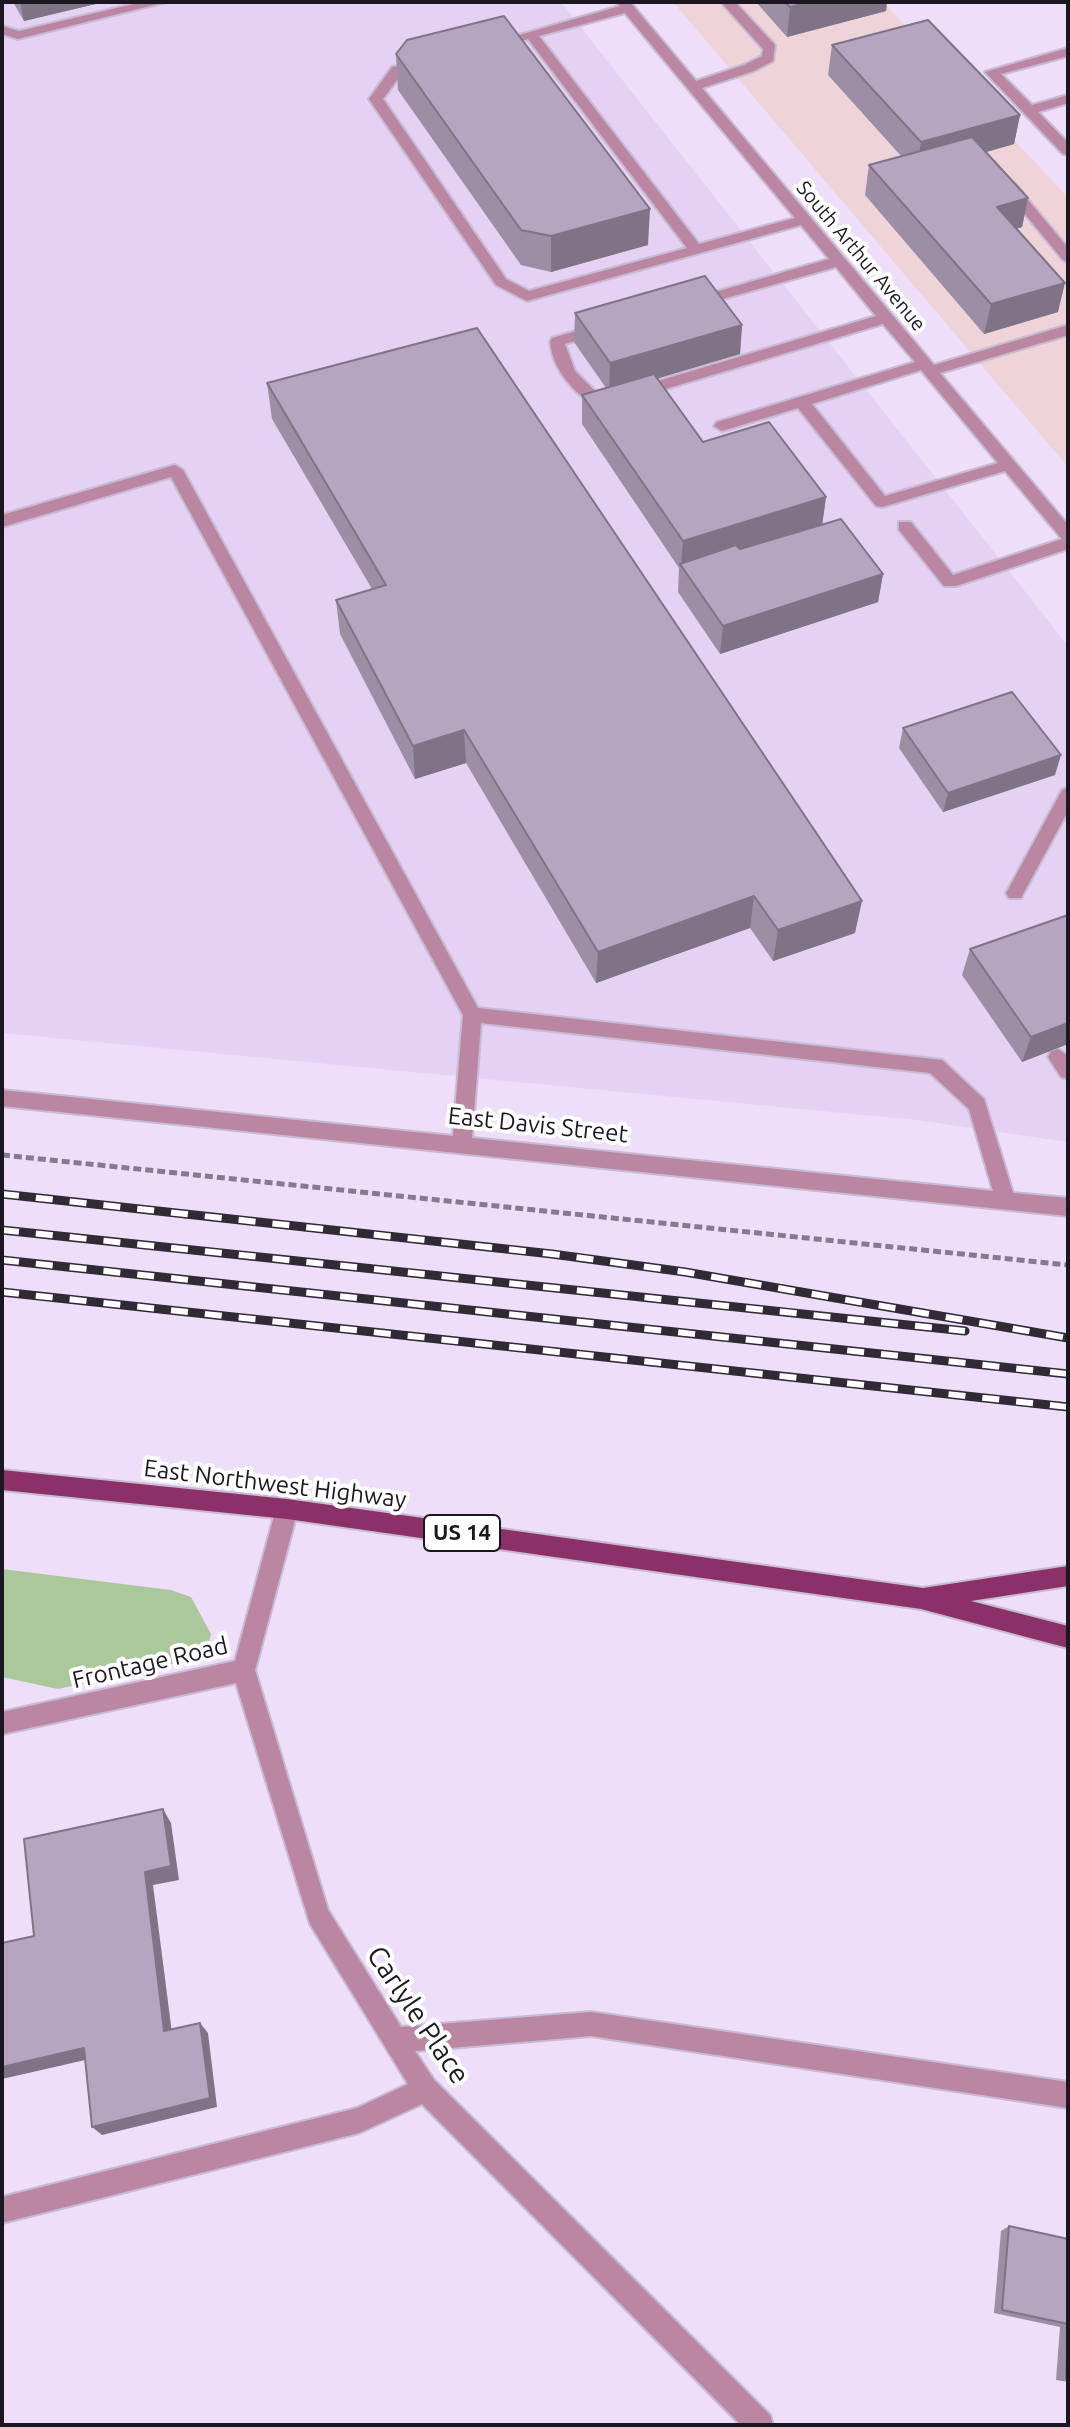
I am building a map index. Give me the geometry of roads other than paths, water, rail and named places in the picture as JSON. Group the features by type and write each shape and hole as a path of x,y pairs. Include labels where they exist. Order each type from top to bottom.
{"main road":[{"name":"East Northwest Highway","path":"2,1480 287,1509 921,1598 1068,1637"},
{"name":"East Northwest Highway","path":"921,1598 1068,1576"}],"street":[{"path":"2,30 18,35 159,2"},
{"path":"693,86 749,68 768,58 770,48 728,2"},
{"path":"486,46 625,5"},
{"name":"South Arthur Avenue","path":"625,5 1068,536"},
{"path":"531,34 696,250"},
{"path":"1068,52 992,72 1068,151"},
{"path":"442,58 397,70 376,99 501,282 527,296 804,220"},
{"path":"1029,110 1068,99"},
{"path":"1003,178 1068,257"},
{"path":"676,307 839,261"},
{"path":"616,324 557,341 558,354 577,386 595,399 622,397 886,318"},
{"path":"722,426 801,401 1068,330"},
{"path":"801,401 882,502 1009,465"},
{"path":"2,521 175,470 472,1015 462,1143"},
{"path":"905,526 950,582 1068,543"},
{"path":"1015,893 1068,795"},
{"path":"472,1015 935,1066 977,1105 1006,1202"},
{"name":"East Davis Street","path":"2,1098 1068,1207"},
{"name":"Frontage Road","path":"2,1723 244,1670 287,1509"},
{"name":"Carlyle Place","path":"244,1670 318,1916 425,2089 760,2425"},
{"path":"394,2040 591,2024 1068,2095"},
{"path":"2,2210 359,2120 425,2089"}],"railway":[{"path":"2,1194 552,1254 685,1272 1068,1338"},
{"path":"2,1230 965,1331"},
{"path":"2,1260 1068,1374"},
{"path":"2,1292 1068,1407"}]}
